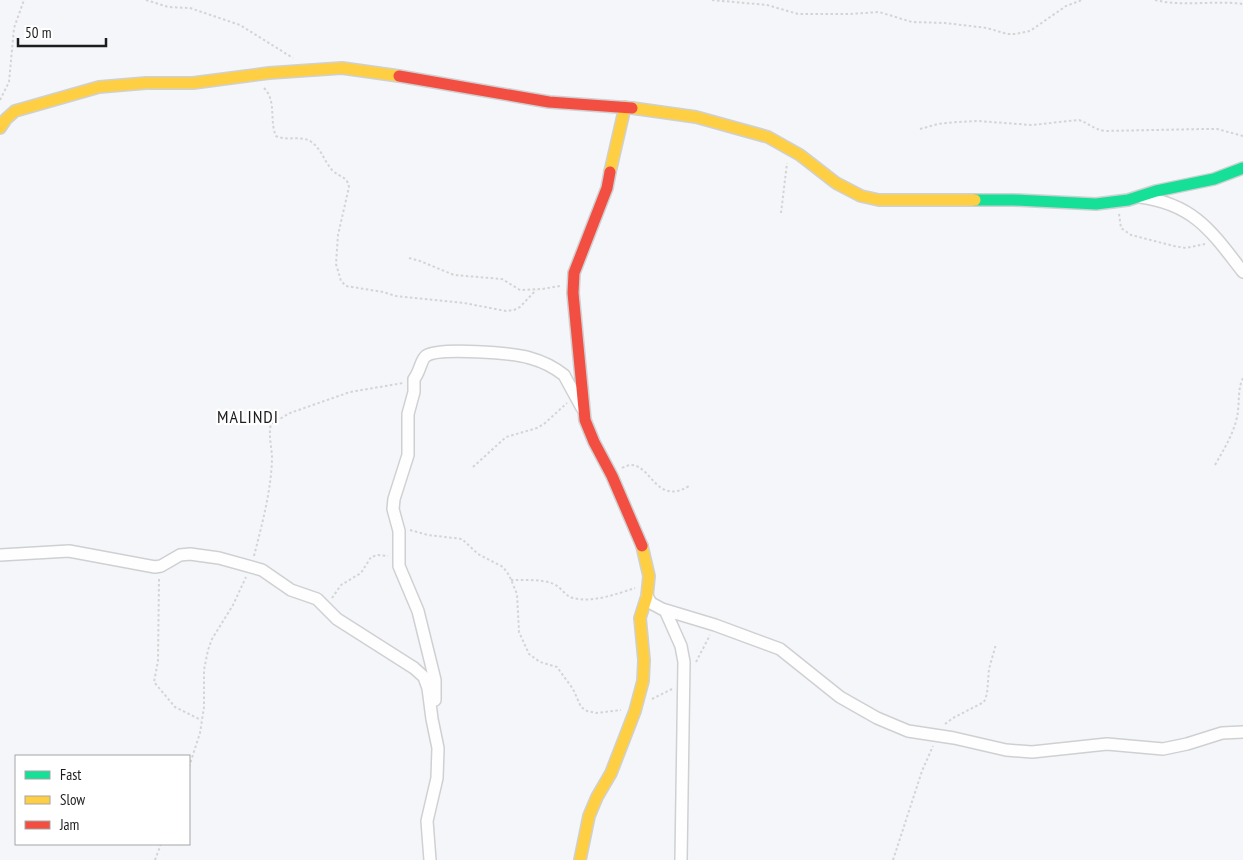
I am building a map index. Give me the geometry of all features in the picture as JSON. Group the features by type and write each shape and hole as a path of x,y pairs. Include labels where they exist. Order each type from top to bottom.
{"street":[{"path":"0,128 6,119 16,111 66,97 89,88 146,83 193,83 312,69 342,68 389,74 549,102 625,107 696,117 768,137 790,149 830,178 861,196 873,199 924,201 1014,200 1087,204 1138,197 1172,187 1214,179 1243,168"},
{"path":"580,860 589,816 597,797 611,773 637,705 644,675 640,618 646,596 649,571 644,550 585,420 573,280 607,188 625,107"},
{"path":"1138,197 1163,201 1197,218 1243,272"},
{"path":"431,712 434,704 435,680 418,611 399,566 398,526 393,505 408,455 408,414 415,388 414,380 420,372 423,359 428,354 433,353 465,352 517,355 531,358 560,372 568,381 583,410"},
{"path":"0,555 69,551 159,566 173,558 186,554 219,558 251,566 269,575 291,590 317,599 337,619 421,674 428,688 438,748 437,778 427,815 430,860"},
{"path":"646,596 651,603 665,610 715,625 780,649 799,662 840,697 877,718 908,731 938,735 1006,750 1040,752 1107,744 1163,750 1222,733 1243,732"},
{"path":"665,610 681,646 684,662 681,860"}],"path":[{"path":"0,100 9,82 14,28 24,0"},
{"path":"146,0 159,5 190,8 240,24 312,69"},
{"path":"712,0 768,5 798,14 879,12 912,22 945,23 987,28 1007,34 1015,34 1030,31 1066,6 1082,0"},
{"path":"1155,0 1174,4 1218,1 1243,4"},
{"path":"248,76 269,93 276,136 310,141 334,171 343,176 348,182 349,187 338,235 336,264 341,282 346,286 396,296 464,303 506,311 520,308 536,290"},
{"path":"920,129 938,124 957,122 978,121 1032,125 1079,120 1095,130 1105,131 1216,129 1243,136"},
{"path":"781,213 790,149"},
{"path":"1119,201 1121,228 1126,233 1186,248 1206,244 1222,246"},
{"path":"408,258 420,260 454,275 502,279 520,290 536,290 562,285 573,280"},
{"path":"1215,465 1232,435 1237,416 1239,385 1243,378"},
{"path":"190,764 200,733 205,697 204,670 208,650 212,639 233,605 251,566 266,506 272,458 269,431 271,424 290,413 350,392 414,380"},
{"path":"473,468 506,437 537,428 544,424 575,395"},
{"path":"611,474 628,464 636,464 660,488 679,492 690,486"},
{"path":"398,526 428,535 462,539 478,554 502,568 512,580 518,594 519,632 526,651 535,660 557,667 562,672 581,707 587,712 596,713 620,710 637,705 655,698 684,681"},
{"path":"317,599 325,601 332,598 341,585 361,573 371,557 392,555 398,550"},
{"path":"159,566 158,661 154,682 175,707 202,720"},
{"path":"512,580 552,583 560,587 570,597 577,599 612,596 648,584"},
{"path":"694,666 715,625"},
{"path":"893,860 922,771 938,735 948,721 984,702 987,694 989,669 996,644"},
{"path":"155,860 161,845"}],"traffic: fast":[{"path":"975,200 1096,204 1128,200 1156,191 1214,179 1243,168"}],"traffic: slow":[{"path":"0,128 15,111 99,87 146,83 193,83 269,73 342,68 399,76"},
{"path":"610,172 625,107"},
{"path":"632,108 696,117 768,137 800,155 836,183 861,196 879,200 975,200"},
{"path":"580,860 589,816 597,797 611,773 635,711 643,681 644,660 640,618 647,596 649,576 642,546"}],"traffic: jam":[{"path":"399,76 549,102 632,108"},
{"path":"610,172 607,188 574,273 573,293 585,420 612,476 642,546"}],"district":[{"name":"MALINDI","path":"248,416"}]}
